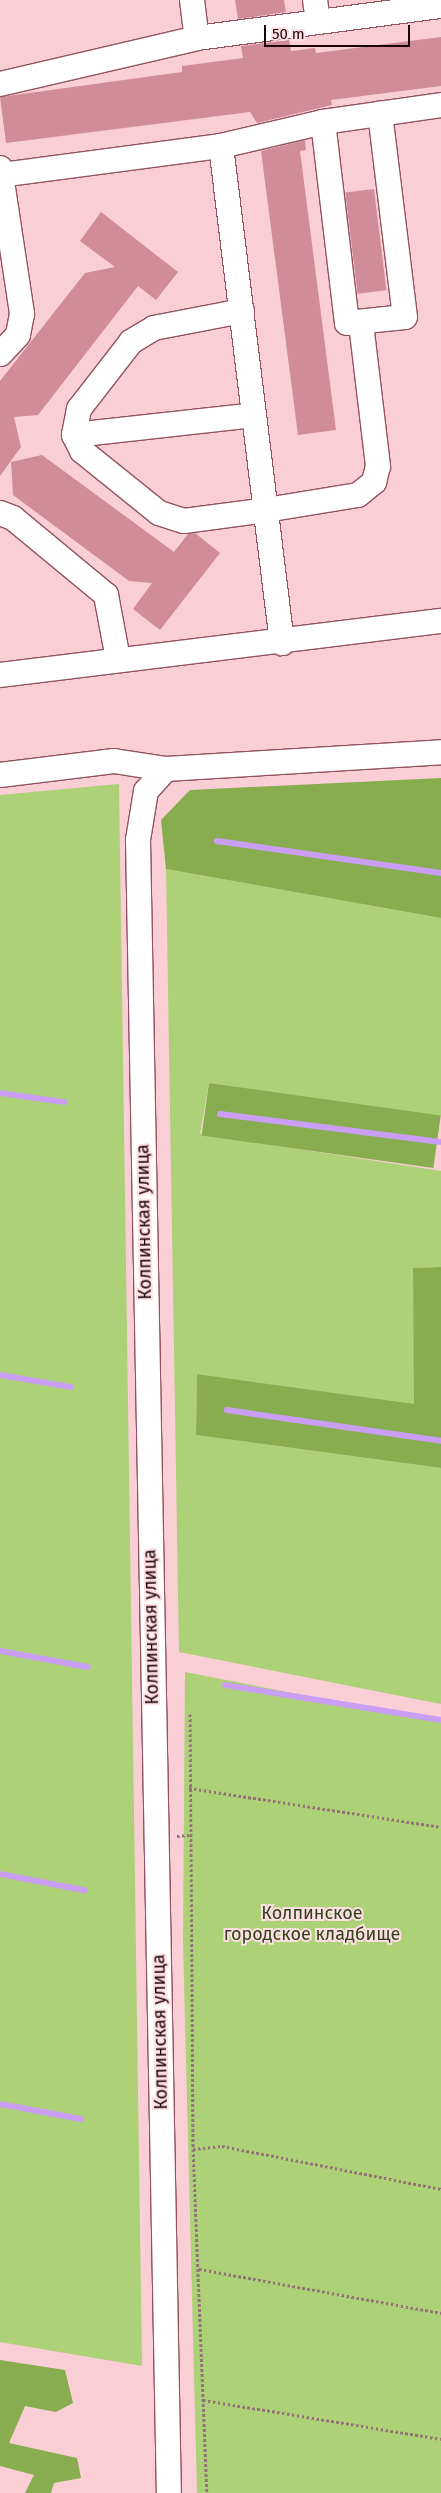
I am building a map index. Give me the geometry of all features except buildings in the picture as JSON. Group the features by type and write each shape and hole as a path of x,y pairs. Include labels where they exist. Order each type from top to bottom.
{"street":[{"path":"192,0 197,38"},
{"path":"0,84 317,11 441,6"},
{"path":"0,354 18,335 22,314 1,172 221,146 323,122 441,105"},
{"path":"323,122 347,323 405,317 380,114"},
{"path":"221,146 282,642"},
{"path":"242,311 154,328 131,342 79,409 74,435 82,451 159,513 184,521 266,510 358,495 374,482 378,466 361,323"},
{"path":"74,435 254,415"},
{"path":"0,513 13,518 106,595 118,659"},
{"path":"0,675 118,659 282,642 441,621"},
{"path":"0,775 114,761 166,768 441,752"},
{"name":"Колпинская улица","path":"166,768 146,791 138,840 169,2493"}],"path":[{"path":"190,1714 189,1835 193,2149 207,2493"},
{"path":"189,1788 441,1827"},
{"path":"182,1835 189,1835"},
{"path":"193,2149 222,2146 441,2189"},
{"path":"199,2269 441,2313"},
{"path":"203,2400 441,2439"}],"green space":[{"path":"441,778 441,918 166,869 161,820 190,790"},
{"path":"119,784 142,2366 0,2342 0,795"},
{"path":"166,869 441,918 441,1116 209,1083 200,1134 441,1171 441,1267 413,1268 415,1405 197,1374 196,1435 441,1468 441,1704 179,1652"},
{"path":"209,1083 441,1116 433,1168 202,1135"},
{"path":"441,1267 441,1468 196,1435 197,1374 414,1404 413,1268"},
{"name":"Колпинское городское кладбище","path":"185,1672 441,1722 441,2493 197,2493 183,1942"},
{"path":"0,2360 65,2370 73,2403 56,2412 25,2406 9,2443 77,2458 81,2478 54,2483 51,2493 25,2493 34,2475 0,2466"}],"waterway":[{"path":"217,841 441,873"},
{"path":"0,1093 64,1102"},
{"path":"220,1114 441,1142"},
{"path":"0,1375 71,1387"},
{"path":"227,1410 441,1441"},
{"path":"0,1651 88,1667"},
{"path":"225,1685 441,1720"},
{"path":"0,1874 84,1890"},
{"path":"0,2104 81,2119"}]}
